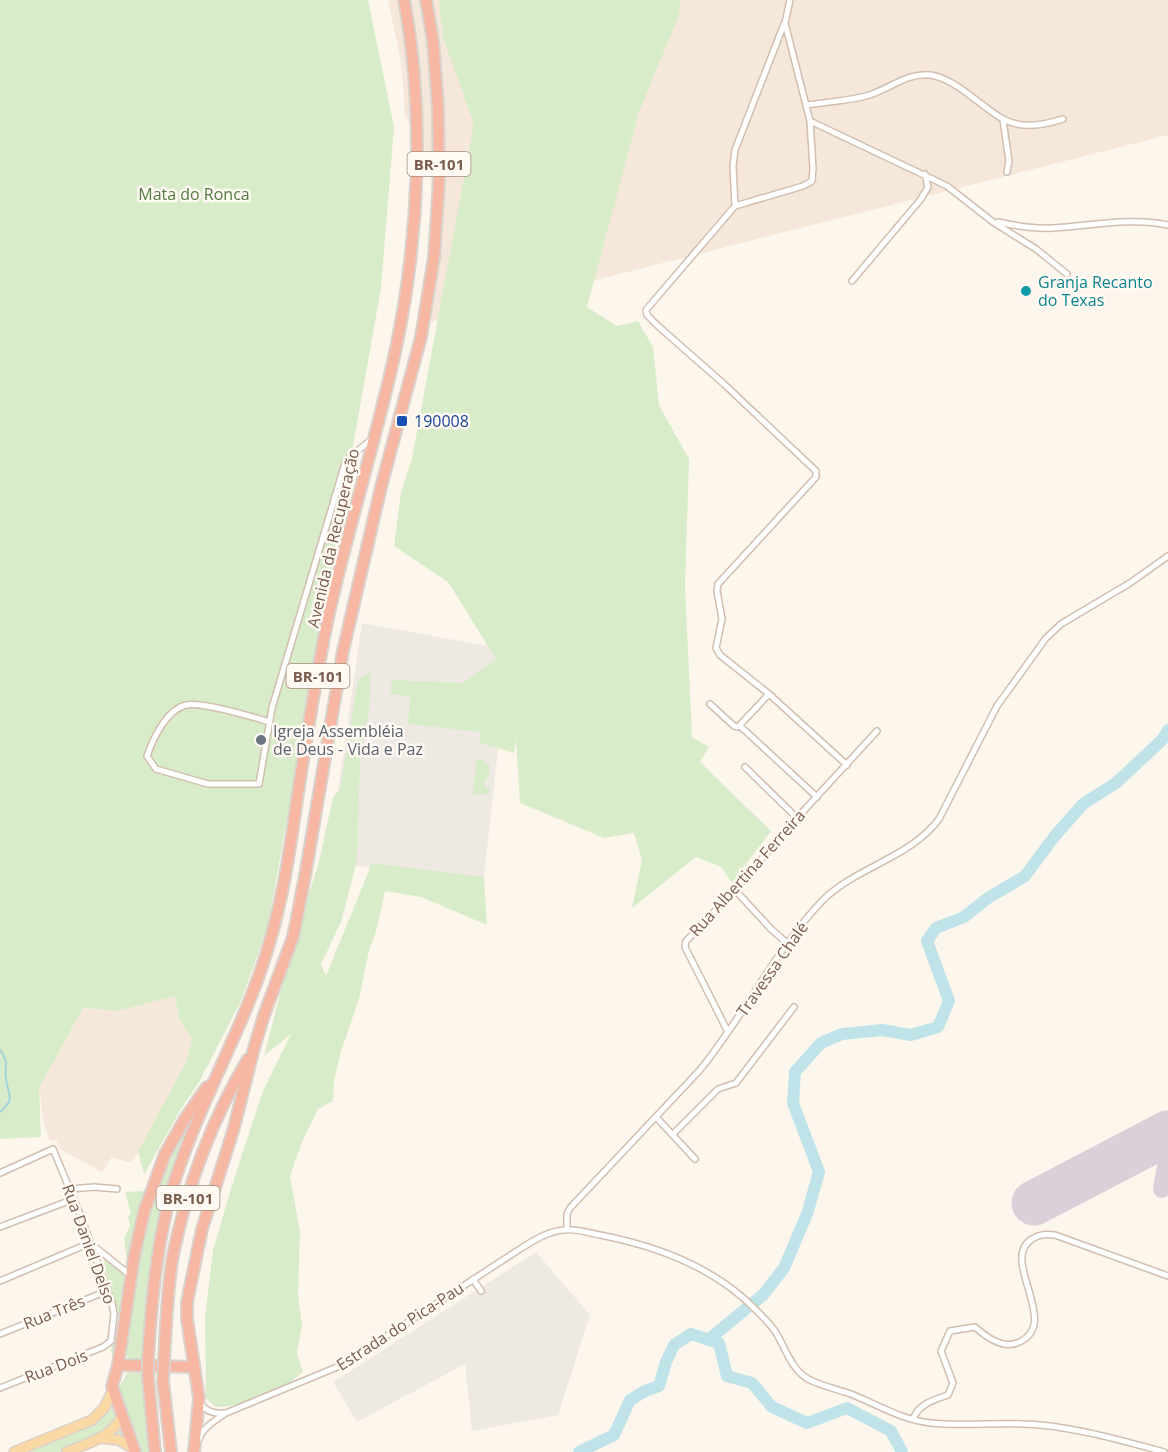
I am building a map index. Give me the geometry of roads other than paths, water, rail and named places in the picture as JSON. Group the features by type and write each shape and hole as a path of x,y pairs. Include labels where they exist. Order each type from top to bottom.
{"highway":[{"name":"Avenida da Recuperação","path":"218,1072 255,987 277,916 286,875 301,770 330,613 395,351 412,240 416,185 416,129 410,43 404,0"},
{"name":"BR-101","path":"171,1452 163,1381 173,1256 195,1175 230,1089 254,1048 293,937 346,633 378,496 414,366 422,327 434,257 439,182 434,47 426,0"},
{"path":"195,1452 199,1398 187,1302 202,1229 236,1123 254,1048"},
{"name":"BR-101","path":"155,1452 148,1377 153,1286 179,1166 218,1072"},
{"path":"129,1449 122,1417 112,1390 112,1382 118,1365 131,1276 144,1212 165,1154 186,1118 218,1072"},
{"path":"118,1365 194,1367"}],"main road":[{"path":"14,1452 92,1420 104,1408 112,1390"},
{"path":"67,1452 101,1438 116,1427 122,1417"},
{"path":"101,1438 119,1440 129,1449"}],"street":[{"path":"735,206 733,165 735,150 785,23 790,0"},
{"path":"785,23 810,121 813,177 809,183 735,206 646,310 647,315 817,474 718,584 722,619 716,648 720,655 769,694 847,765"},
{"path":"807,105 864,97 903,79 921,75 942,78 952,83 1003,120 1022,126 1035,127 1063,119"},
{"path":"1003,120 1009,160 1007,172"},
{"path":"810,121 926,174 947,186 993,222 1036,249 1067,274"},
{"path":"852,281 921,199 928,187 926,174"},
{"path":"993,222 1032,228 1121,222 1168,225"},
{"path":"270,722 200,705 185,705 171,713 152,740 147,756 156,769 208,784 259,784 270,722 272,708 346,460 373,438"},
{"name":"Travessa Chalé","path":"567,1229 567,1214 570,1208 699,1071 728,1032 787,943 835,889 909,847 931,829 939,819 997,706 1046,638 1061,624 1130,583 1168,556"},
{"path":"739,727 769,694"},
{"path":"710,704 817,797"},
{"name":"Rua Albertina Ferreira","path":"728,1032 685,944 878,731"},
{"path":"745,767 797,818"},
{"path":"735,891 787,943"},
{"path":"673,1134 718,1089 736,1083 794,1007"},
{"path":"656,1116 695,1159"},
{"name":"Rua Daniel Delso","path":"0,1173 53,1149 74,1199 114,1314 111,1341"},
{"path":"70,1189 94,1187 117,1189"},
{"path":"0,1227 74,1199"},
{"path":"567,1229 623,1239 663,1252 708,1274 742,1296 757,1311 773,1329 794,1365 808,1378 885,1411 932,1423 1041,1425 1113,1438 1164,1452"},
{"name":"Estrada do Pica-Pau","path":"195,1452 200,1434 226,1413 342,1365 542,1236 567,1229"},
{"path":"913,1419 916,1411 928,1402 948,1395 953,1383 940,1351 950,1331 975,1327 1002,1344 1012,1345 1023,1341 1029,1335 1032,1328 1033,1308 1020,1257 1030,1240 1046,1234 1055,1235 1168,1276"},
{"path":"0,1281 90,1244 131,1276"},
{"path":"473,1279 481,1292"},
{"name":"Rua Três","path":"0,1334 107,1291"},
{"name":"Rua Dois","path":"0,1388 98,1349 111,1341"},
{"path":"199,1398 202,1406 209,1412 226,1413"}],"waterway":[{"path":"708,1340 763,1295 784,1268 807,1214 819,1172 793,1103 795,1072 821,1043 842,1034 882,1030 911,1035 938,1027 949,1001 927,941 936,928 964,917 988,898 1025,876 1054,837 1083,804 1116,783 1162,740 1168,730"},
{"path":"0,1050 6,1061 6,1078 10,1096 8,1103 0,1112"},
{"path":"579,1452 614,1435 630,1400 659,1386 674,1345 691,1334 719,1343 727,1376 752,1383 772,1407 807,1423 847,1408 891,1431 902,1452"}],"place":[{"name":"Granja Recanto do Texas","path":"1026,291"},
{"name":"190008","path":"402,421"},
{"name":"Igreja Assembléia de Deus - Vida e Paz","path":"261,740"}],"park label":[{"name":"Mata do Ronca","path":"194,194"}]}
